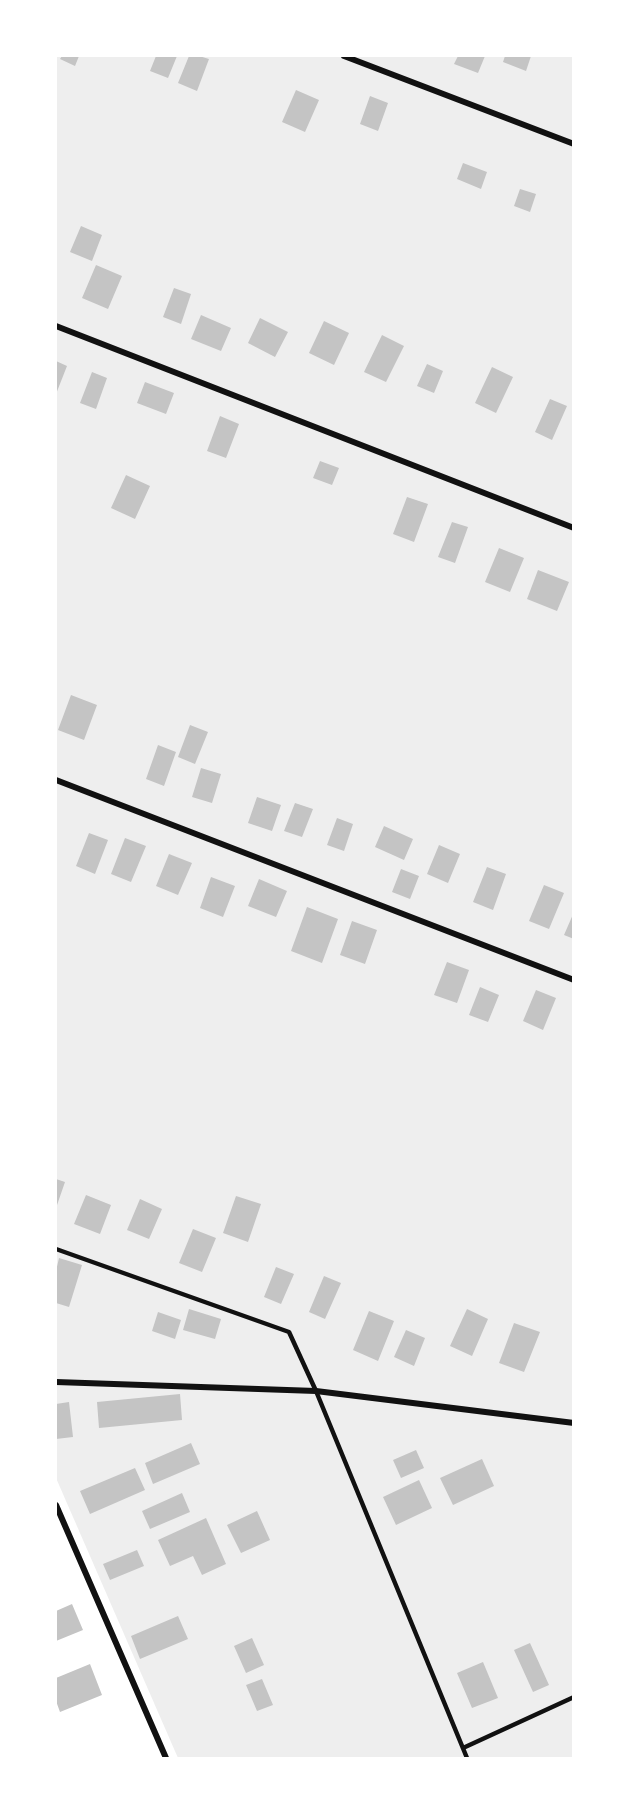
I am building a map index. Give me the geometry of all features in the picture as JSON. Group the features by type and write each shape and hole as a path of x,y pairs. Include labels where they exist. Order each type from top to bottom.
{"street":[{"path":"344,56 573,144"},
{"path":"56,327 573,528"},
{"path":"56,780 573,980"},
{"path":"56,1382 316,1391 573,1423"},
{"path":"56,1505 166,1758"}],"lane":[{"path":"56,1249 289,1332 316,1391 467,1758"},
{"path":"463,1748 573,1697"}],"shaded area":[{"path":"56,56 573,56 573,1758 178,1758 56,1478"}],"building":[{"path":"62,56 79,56 75,66 60,59"},
{"path":"156,56 177,56 168,78 150,71"},
{"path":"189,56 209,59 197,91 178,83"},
{"path":"458,56 485,56 478,73 454,64"},
{"path":"505,56 531,56 526,71 503,62"},
{"path":"296,90 319,100 305,132 282,122"},
{"path":"370,96 388,103 378,131 360,124"},
{"path":"463,163 487,172 481,189 457,179"},
{"path":"520,189 536,194 530,212 514,206"},
{"path":"81,226 102,235 92,261 70,252"},
{"path":"96,265 122,276 108,309 82,298"},
{"path":"174,288 191,294 181,324 163,317"},
{"path":"201,315 231,328 221,351 191,339"},
{"path":"260,318 288,332 275,357 248,343"},
{"path":"324,321 349,333 334,365 309,353"},
{"path":"382,335 404,346 386,382 364,372"},
{"path":"56,361 67,366 56,394"},
{"path":"427,364 443,371 434,393 417,386"},
{"path":"492,367 513,377 496,413 475,403"},
{"path":"92,372 107,378 96,409 80,403"},
{"path":"145,382 174,393 166,414 137,403"},
{"path":"550,399 567,406 552,440 535,432"},
{"path":"220,416 239,424 226,458 207,451"},
{"path":"320,461 339,468 332,485 313,478"},
{"path":"126,475 150,486 135,519 111,508"},
{"path":"407,497 428,504 414,542 393,534"},
{"path":"452,522 468,527 455,563 438,557"},
{"path":"499,548 524,558 510,592 485,582"},
{"path":"538,570 569,582 557,611 527,599"},
{"path":"71,695 97,705 84,740 58,730"},
{"path":"190,725 208,732 195,764 178,757"},
{"path":"158,745 176,752 164,786 146,779"},
{"path":"201,768 221,774 212,803 192,797"},
{"path":"257,797 281,805 272,831 248,823"},
{"path":"295,803 313,809 302,837 284,831"},
{"path":"337,818 353,824 344,851 327,845"},
{"path":"384,826 413,839 404,860 375,847"},
{"path":"89,833 108,840 95,874 76,866"},
{"path":"125,838 146,846 131,882 111,874"},
{"path":"439,845 460,854 448,883 427,874"},
{"path":"169,854 192,863 178,895 156,886"},
{"path":"487,867 506,874 493,910 473,902"},
{"path":"401,869 419,876 410,899 392,892"},
{"path":"211,877 235,886 223,917 200,908"},
{"path":"259,879 287,891 276,917 248,906"},
{"path":"544,885 564,893 549,929 529,921"},
{"path":"307,907 338,919 322,963 291,951"},
{"path":"574,912 574,939 564,935"},
{"path":"352,921 377,930 365,964 340,955"},
{"path":"447,962 469,970 457,1003 434,995"},
{"path":"480,987 499,995 488,1022 469,1015"},
{"path":"536,990 556,998 543,1030 523,1021"},
{"path":"56,1179 65,1182 56,1208"},
{"path":"86,1195 111,1205 100,1234 74,1224"},
{"path":"236,1196 261,1204 248,1242 223,1233"},
{"path":"140,1199 162,1209 149,1239 127,1230"},
{"path":"193,1229 216,1238 202,1272 179,1263"},
{"path":"59,1258 82,1265 69,1307 56,1303 56,1271"},
{"path":"276,1267 294,1274 281,1304 264,1297"},
{"path":"324,1276 341,1283 325,1319 309,1312"},
{"path":"189,1309 221,1319 215,1339 183,1330"},
{"path":"467,1309 488,1319 472,1356 450,1346"},
{"path":"369,1311 394,1321 378,1361 353,1350"},
{"path":"158,1312 181,1320 175,1339 152,1331"},
{"path":"514,1323 540,1332 524,1372 499,1363"},
{"path":"406,1330 425,1338 414,1366 394,1357"},
{"path":"180,1394 182,1420 99,1428 97,1402"},
{"path":"69,1402 73,1437 56,1439 56,1404"},
{"path":"191,1443 200,1464 153,1484 145,1463"},
{"path":"416,1450 424,1468 401,1478 393,1460"},
{"path":"482,1459 494,1486 453,1505 440,1478"},
{"path":"135,1468 145,1490 90,1514 80,1491"},
{"path":"419,1480 432,1508 396,1525 383,1497"},
{"path":"182,1493 190,1512 150,1529 142,1511"},
{"path":"257,1511 270,1540 241,1553 227,1525"},
{"path":"206,1518 226,1564 202,1575 193,1556 170,1566 158,1540"},
{"path":"137,1550 144,1566 110,1580 103,1564"},
{"path":"72,1604 83,1630 56,1641 56,1611"},
{"path":"178,1616 188,1639 140,1659 131,1636"},
{"path":"252,1638 264,1665 246,1673 234,1646"},
{"path":"530,1643 549,1685 533,1692 514,1650"},
{"path":"483,1662 498,1698 472,1708 457,1673"},
{"path":"90,1664 102,1695 60,1712 56,1701 56,1678"},
{"path":"262,1679 273,1705 257,1711 246,1685"}]}
